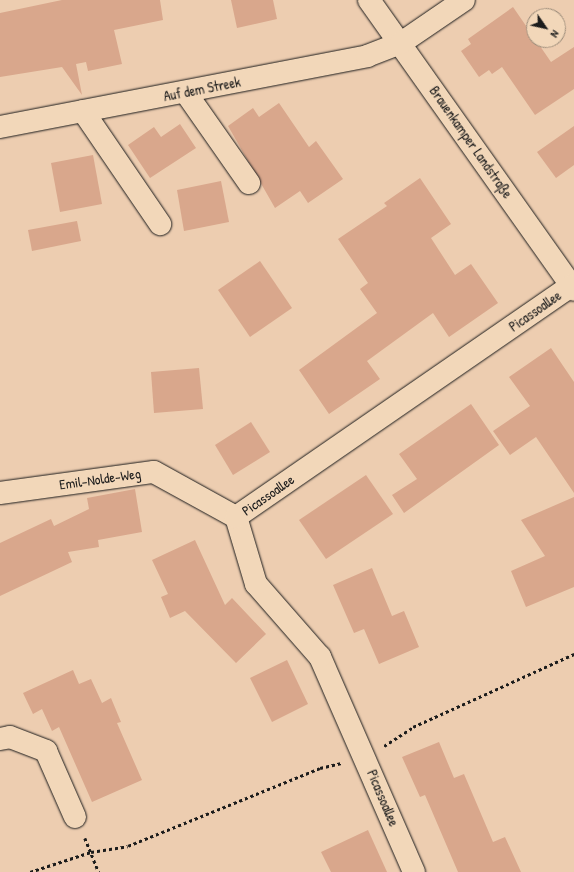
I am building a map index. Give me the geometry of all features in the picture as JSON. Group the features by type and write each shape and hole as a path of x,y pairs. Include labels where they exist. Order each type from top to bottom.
{"street":[{"name":"Brauenkamper Landstraße","path":"369,0 401,43 573,288"},
{"name":"Auf dem Streek","path":"0,127 186,93 367,56 401,43 464,0"},
{"path":"186,93 249,183"},
{"path":"83,111 160,224"},
{"name":"Picassoallee","path":"414,872 366,757 320,657 256,584 236,517 573,288"},
{"name":"Emil-Nolde-Weg","path":"0,494 154,472 236,517"},
{"path":"0,739 10,737 46,751 76,818"}],"path":[{"path":"30,872 91,852 128,846 320,768 366,757 413,727 574,654"},
{"path":"76,818 99,872"}],"building":[{"path":"62,0 160,0 163,20 114,30 122,64 88,71 86,62 76,64 82,95 62,67 0,77 0,13"},
{"path":"231,0 273,0 277,19 237,28"},
{"path":"513,7 526,26 526,48 541,48 551,62 574,47 574,89 535,115 502,67 492,74 489,70 479,77 461,51 471,44 468,39"},
{"path":"279,103 309,147 316,141 343,179 308,203 300,191 275,208 228,126 253,108 259,117"},
{"path":"180,124 196,148 150,178 128,145 154,127 161,137"},
{"path":"574,126 574,165 556,178 537,152"},
{"path":"93,155 102,204 60,212 51,163"},
{"path":"420,178 451,224 431,238 455,275 471,264 498,303 449,337 433,313 367,361 380,379 329,414 299,370 377,313 360,289 368,283 338,239 387,206 384,203"},
{"path":"221,181 229,222 184,231 177,190"},
{"path":"77,221 81,241 32,251 28,230"},
{"path":"260,261 292,308 250,337 218,290"},
{"path":"551,348 574,382 574,493 536,437 510,455 493,431 530,406 509,377"},
{"path":"199,368 203,409 154,413 151,372"},
{"path":"471,404 499,445 404,513 392,495 417,479 399,454"},
{"path":"251,422 270,452 233,475 215,445"},
{"path":"366,475 393,514 326,559 299,520"},
{"path":"135,489 142,532 98,540 99,547 68,552 72,562 0,596 0,543 51,519 54,526 89,509 87,498"},
{"path":"574,497 574,587 526,607 511,571 545,556 521,520"},
{"path":"195,540 225,605 232,598 266,634 236,663 185,611 170,618 161,597 168,594 152,560"},
{"path":"372,568 392,616 404,611 419,647 379,664 364,629 354,633 333,585"},
{"path":"287,660 308,704 272,722 250,678"},
{"path":"73,670 79,684 91,679 102,703 111,698 121,722 117,723 142,780 92,802 59,727 52,731 42,709 33,714 23,693"},
{"path":"439,742 454,778 464,774 493,842 505,837 521,872 458,872 425,795 420,797 402,757"},
{"path":"368,830 387,872 331,872 321,852"}]}
